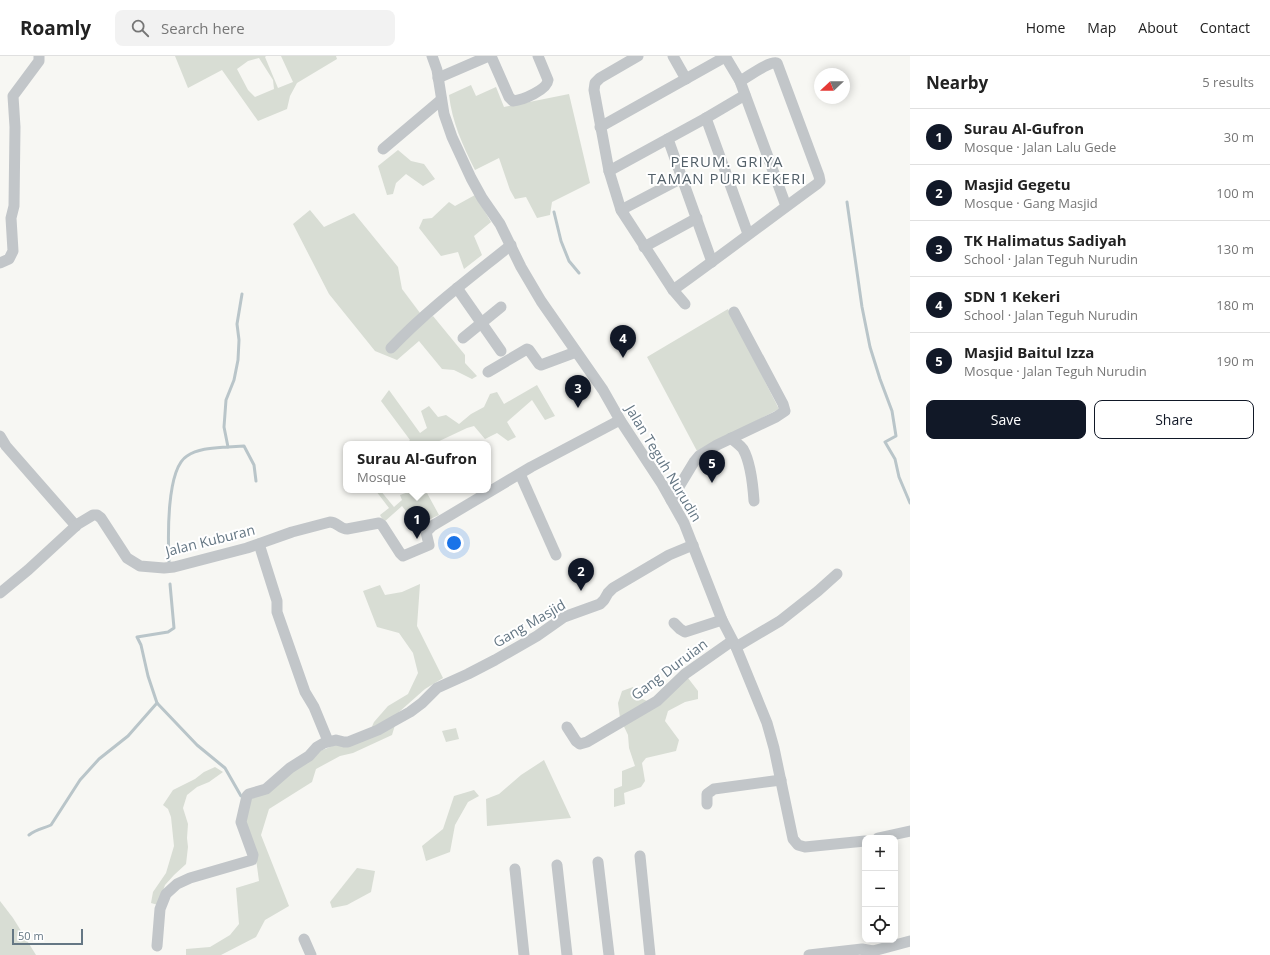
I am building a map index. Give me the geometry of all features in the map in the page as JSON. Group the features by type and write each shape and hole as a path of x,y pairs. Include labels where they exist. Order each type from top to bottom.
{"street":[{"path":"0,262 9,259 13,251 11,218 14,206 15,127 13,96 39,62 39,56"},
{"name":"Jalan Teguh Nurudin","path":"432,56 437,74 444,114 452,137 482,198 500,224 531,284 603,390 684,523 722,620 734,644 767,723 781,780 791,835 794,841 798,845 807,847 862,841"},
{"path":"437,74 470,56"},
{"path":"437,74 490,56 509,97 513,101 540,91 548,83 538,56"},
{"path":"638,56 600,78 595,83 594,90 600,128 609,171 621,210 673,290 685,304"},
{"path":"674,56 686,79"},
{"path":"600,128 725,56 740,81 746,95 786,206"},
{"path":"673,290 820,181 777,63 767,65 740,81"},
{"path":"609,171 746,95"},
{"path":"383,149 441,100"},
{"path":"706,118 748,234"},
{"path":"668,139 712,262"},
{"path":"621,210 682,178"},
{"path":"644,247 697,218"},
{"path":"390,348 457,288 511,245"},
{"path":"457,288 501,351"},
{"path":"463,338 501,307"},
{"path":"671,500 699,456 785,411 783,404 734,312"},
{"path":"488,372 527,349 541,365 576,352"},
{"path":"556,555 520,474 620,420"},
{"path":"0,436 6,446 76,526"},
{"path":"731,438 743,450 749,465 754,501"},
{"name":"Jalan Kuburan","path":"491,491 520,474"},
{"name":"Jalan Kuburan","path":"0,593 28,570 76,526 91,516 98,515 101,518 127,558 135,564 145,567 174,567 259,544 292,532 330,522 335,522 347,530 377,522 382,525 402,556 429,545 426,532 432,526 488,493"},
{"path":"157,946 160,909 166,894 177,884 190,878 252,860 253,855 241,822 247,796 266,789 290,768 309,756 317,747 328,741 301,681 277,612 276,598 259,544"},
{"name":"Gang Masjid","path":"328,741 336,740 348,742 378,730 410,712 422,703 437,688 459,678 537,636 568,615 600,604 613,588 669,555 693,545"},
{"path":"734,644 780,621 837,574"},
{"path":"674,623 685,632 722,620"},
{"name":"Gang Duruian","path":"567,727 580,744 587,742 657,701 685,674 734,644"},
{"path":"707,804 707,794 714,789 781,780"},
{"path":"891,835 910,831"},
{"path":"640,856 650,955"},
{"path":"598,862 609,955"},
{"path":"557,865 567,955"},
{"path":"515,869 524,955"},
{"path":"304,939 311,955"},
{"path":"809,955 862,949 870,953 910,941"}],"shaded area":[{"path":"175,56 266,56 265,57 278,88 293,82 281,56 336,56 337,59 297,83 290,96 287,109 258,121 222,70 188,88","holes":["259,58 273,80 274,89 255,97 248,90 237,69 248,61"]},
{"path":"471,85 476,96 496,87 504,107 569,94 590,183 552,202 550,215 537,218 526,197 515,199 510,190 499,158 475,170 455,124 449,95"},
{"path":"398,150 411,161 424,164 435,179 423,186 406,174 396,183 393,194 387,195 378,166"},
{"path":"475,195 491,222 474,236 482,255 464,269 458,252 441,256 419,228 423,219 432,218 449,202 455,206"},
{"path":"310,210 324,227 354,213 398,267 402,289 426,321 433,316 465,355 465,363 477,376 472,379 454,370 442,369 419,341 397,360 375,351 329,294 293,224"},
{"path":"728,309 779,409 697,451 647,357"},
{"path":"537,385 555,416 545,420 532,400 507,422 516,437 508,441 497,433 485,439 474,426 439,441 409,441 410,440 381,401 389,390 420,433 427,428 421,411 429,406 438,417 446,415 459,424 471,414 484,407 490,394 497,392 504,404"},
{"path":"378,493 382,493 394,507 402,500 400,495 410,493 417,497 427,493 439,515 426,521 417,511 409,515 402,506 384,522 380,515 389,508"},
{"path":"420,584 417,626 443,678 425,689 399,712 392,735 353,753 340,756 316,769 312,782 269,809 261,835 289,906 265,920 256,937 221,955 186,955 186,949 210,947 230,935 239,924 236,888 259,881 256,859 244,822 251,796 320,751 335,745 367,738 374,722 388,706 408,694 418,673 413,653 399,633 377,627 363,591 380,585 385,595 402,592"},
{"path":"688,678 698,691 698,699 685,702 668,711 665,721 679,740 676,751 646,758 642,763 645,781 641,787 624,793 625,804 614,807 614,789 622,786 622,771 635,766 629,748 628,735 620,718 618,703 622,691 633,687 640,698 659,706"},
{"path":"456,728 459,739 446,742 442,731"},
{"path":"544,760 571,818 487,826 486,799 499,794 521,775"},
{"path":"215,767 223,772 209,782 197,787 187,795 183,808 188,824 186,864 165,885 158,905 151,903 153,892 166,873 174,846 171,817 168,809 163,805 173,790"},
{"path":"474,790 479,796 468,802 455,825 450,852 426,861 422,846 443,829 454,796"},
{"path":"357,868 375,871 371,892 347,905 332,908 330,902"},
{"path":"0,901 13,918 36,955 0,955"}],"waterway":[{"path":"847,202 862,307 870,347 892,411 896,436 885,442 895,459 899,477 910,503"},
{"path":"554,212 561,241 569,261 579,273"},
{"path":"242,294 237,324 239,340 238,360 234,380 226,400 224,427 228,447 244,446 254,465 256,481"},
{"path":"169,562 168,538 170,505 175,475 180,463 187,456 197,451 228,447"},
{"path":"170,584 174,628 168,632 137,637 141,645 148,676 157,703 197,745 225,768 241,796"},
{"path":"29,835 37,830 51,825 80,780 99,759 128,736 157,703"}],"place":[{"name":"SDN 1 Kekeri","path":"623,358"},
{"name":"TK Halimatus Sadiyah","path":"578,408"},
{"name":"Masjid Baitul Izza","path":"712,483"},
{"name":"Surau Al-Gufron","path":"417,539"},
{"name":"Masjid Gegetu","path":"581,591"}],"district":[{"name":"PERUM. GRIYA TAMAN PURI KEKERI","path":"727,170"}]}
